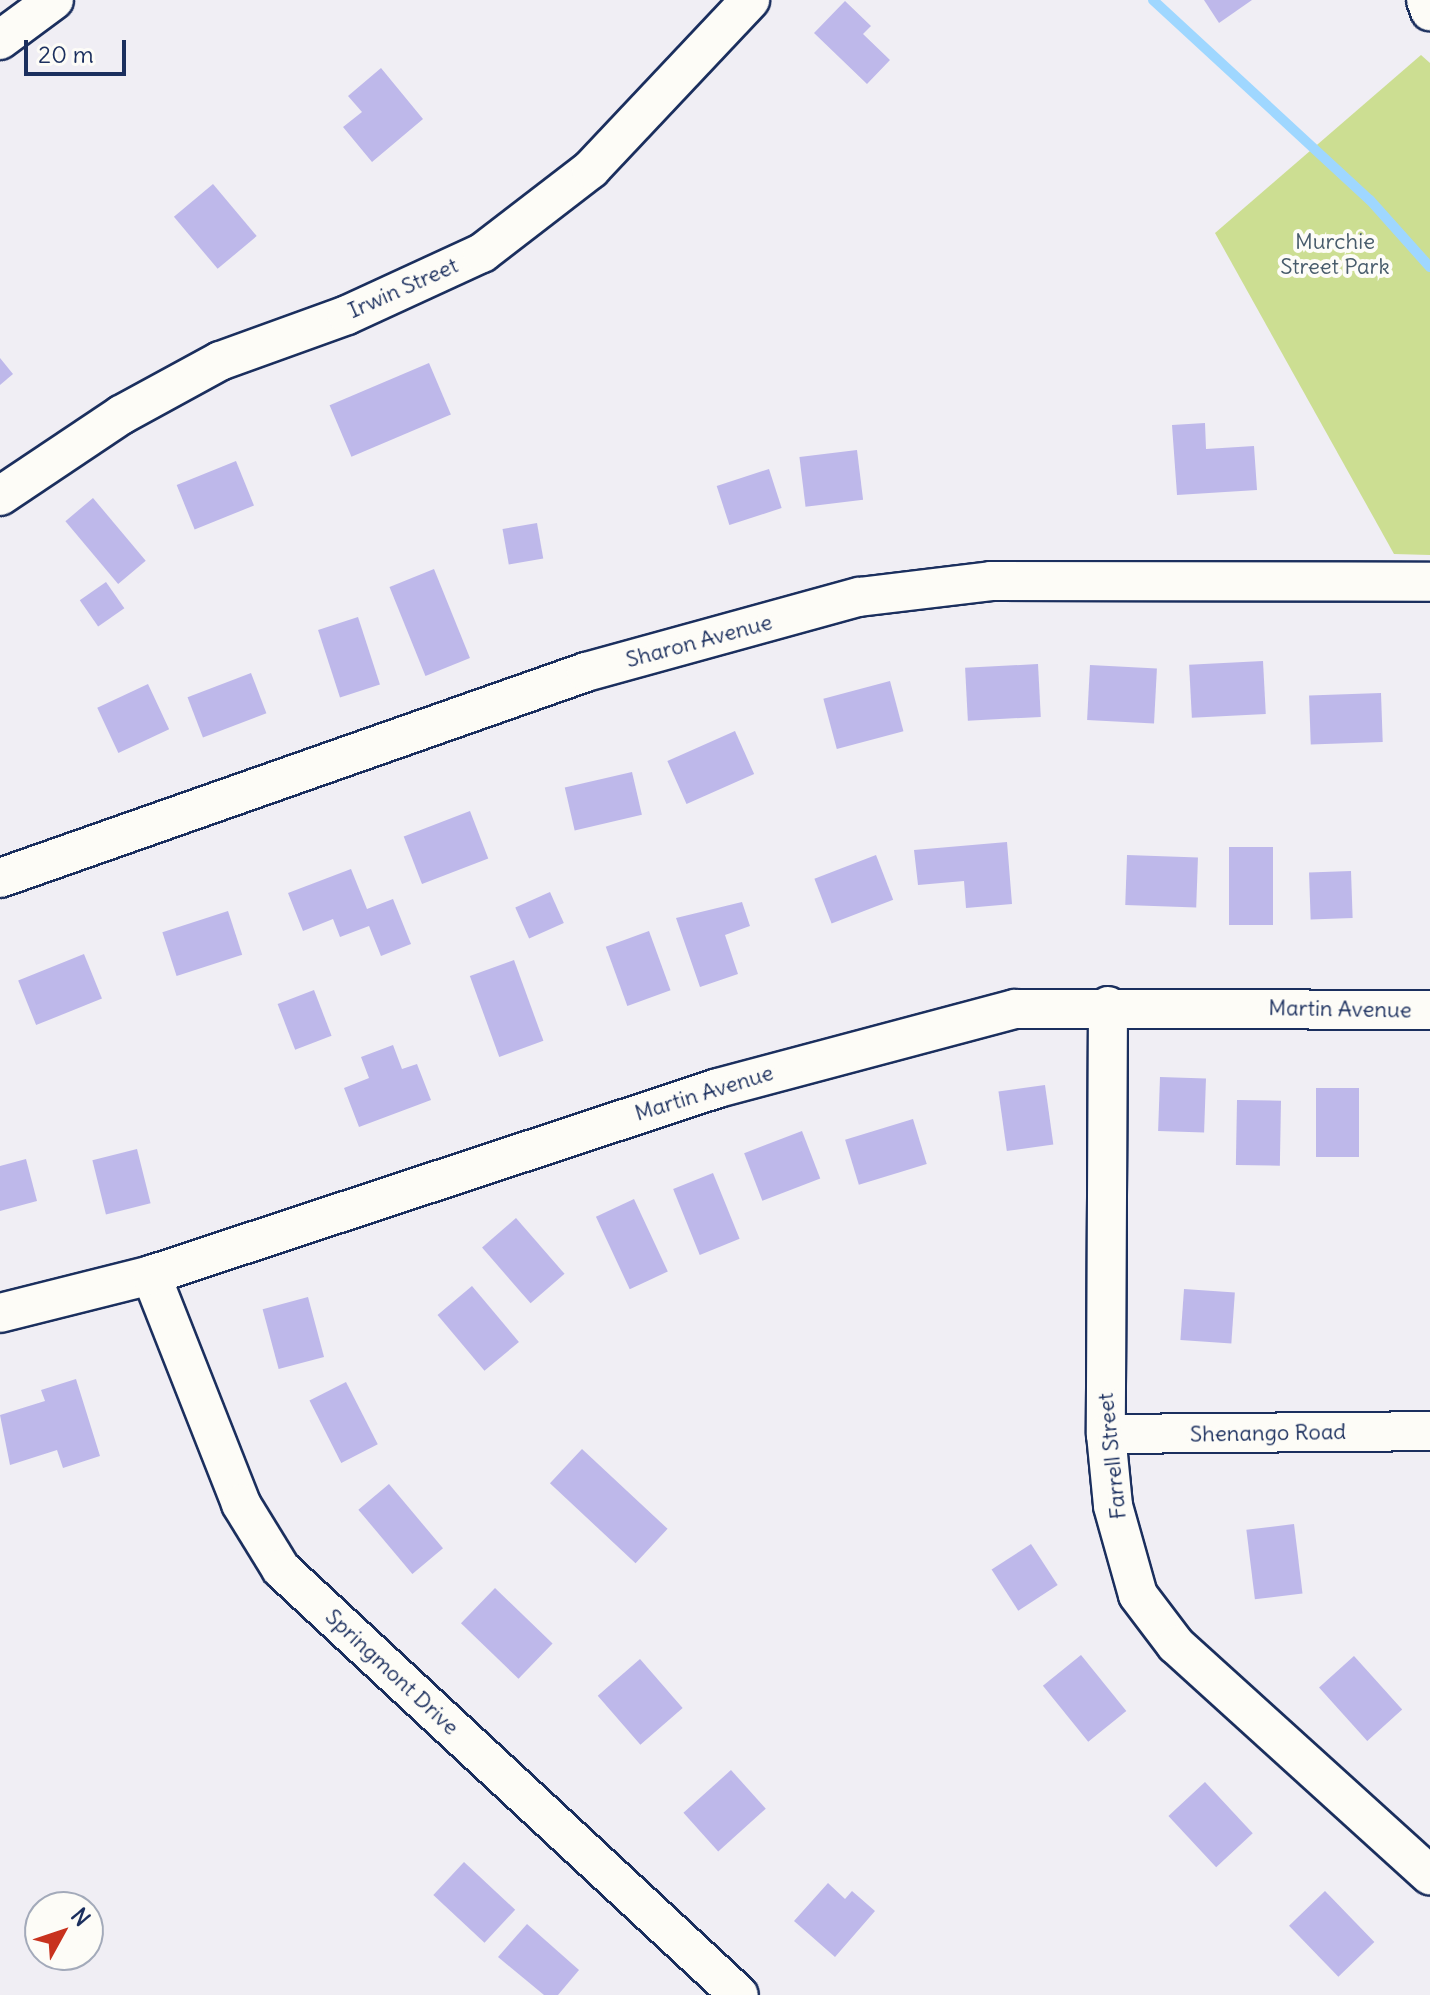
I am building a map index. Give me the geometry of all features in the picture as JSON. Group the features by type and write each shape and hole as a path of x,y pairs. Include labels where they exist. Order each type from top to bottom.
{"street":[{"path":"0,40 54,0"},
{"name":"Irwin Street","path":"0,496 121,415 220,361 347,315 482,253 591,169 750,0"},
{"path":"1426,0 1430,11"},
{"name":"Sharon Avenue","path":"0,878 586,672 859,597 991,581 1430,582"},
{"name":"Martin Avenue","path":"0,1313 151,1275 865,1045 1015,1009 1108,1006 1430,1010"},
{"name":"Farrell Street","path":"1108,1006 1106,1434 1113,1506 1138,1595 1176,1645 1430,1875"},
{"name":"Springmont Drive","path":"151,1275 241,1504 281,1569 739,1995"},
{"name":"Shenango Road","path":"1106,1434 1430,1431"}],"green space":[{"name":"Murchie Street Park","path":"1421,55 1430,63 1430,555 1394,554 1215,233"}],"building":[{"path":"1204,0 1252,0 1219,23"},
{"path":"845,1 871,26 863,34 890,60 867,84 814,33"},
{"path":"381,68 423,119 372,162 343,127 362,112 348,96"},
{"path":"213,184 257,236 218,269 174,217"},
{"path":"0,358 13,374 0,385"},
{"path":"429,363 451,415 351,457 330,405"},
{"path":"1205,423 1206,449 1254,446 1257,490 1177,495 1172,425"},
{"path":"857,450 863,500 806,507 799,457"},
{"path":"236,461 254,506 195,529 177,485"},
{"path":"769,469 782,508 729,525 717,486"},
{"path":"93,498 146,561 118,584 65,521"},
{"path":"537,523 543,558 509,565 503,529"},
{"path":"434,569 470,658 425,676 389,587"},
{"path":"106,582 124,608 98,627 80,600"},
{"path":"358,617 380,685 340,698 318,630"},
{"path":"1263,661 1266,714 1192,718 1189,665"},
{"path":"1038,664 1041,717 968,721 965,668"},
{"path":"1090,665 1157,669 1154,723 1087,720"},
{"path":"251,673 266,713 203,738 188,697"},
{"path":"890,681 903,731 837,749 823,699"},
{"path":"148,684 169,729 118,753 97,708"},
{"path":"1381,693 1383,742 1311,744 1309,696"},
{"path":"735,731 754,774 687,804 667,761"},
{"path":"632,772 642,815 575,830 565,788"},
{"path":"470,811 488,859 422,884 404,836"},
{"path":"1007,842 1012,904 966,908 964,881 918,885 914,850"},
{"path":"1229,847 1273,847 1273,925 1229,925"},
{"path":"876,855 893,900 832,923 814,879"},
{"path":"1127,855 1198,857 1196,907 1125,905"},
{"path":"351,869 367,909 393,899 411,944 381,956 369,926 340,937 333,919 303,931 288,893"},
{"path":"1351,871 1353,918 1311,919 1309,872"},
{"path":"550,892 564,923 529,939 515,907"},
{"path":"742,902 750,926 725,935 738,974 700,987 676,918"},
{"path":"228,911 242,955 177,976 162,932"},
{"path":"649,931 671,990 627,1006 606,947"},
{"path":"84,954 102,999 36,1025 18,981"},
{"path":"514,960 543,1041 499,1057 470,976"},
{"path":"314,990 332,1036 295,1050 278,1004"},
{"path":"393,1045 402,1069 417,1064 431,1100 359,1127 344,1088 369,1078 361,1057"},
{"path":"1160,1077 1206,1079 1204,1133 1158,1131"},
{"path":"1045,1085 1053,1144 1007,1151 998,1092"},
{"path":"1316,1088 1359,1088 1359,1157 1316,1157"},
{"path":"1237,1100 1281,1101 1280,1166 1236,1165"},
{"path":"913,1119 927,1164 859,1185 845,1140"},
{"path":"802,1131 820,1179 762,1201 744,1153"},
{"path":"137,1149 151,1203 106,1214 92,1160"},
{"path":"26,1159 37,1201 0,1211 0,1166"},
{"path":"713,1173 740,1239 700,1255 673,1189"},
{"path":"634,1199 668,1272 630,1289 596,1217"},
{"path":"516,1218 565,1274 531,1303 482,1248"},
{"path":"472,1286 519,1342 484,1371 438,1315"},
{"path":"1184,1289 1235,1293 1231,1343 1180,1340"},
{"path":"308,1297 324,1357 279,1369 263,1309"},
{"path":"76,1379 100,1456 63,1468 57,1450 10,1465 0,1415 45,1401 41,1390"},
{"path":"346,1382 378,1444 341,1463 309,1401"},
{"path":"582,1449 668,1529 636,1563 550,1483"},
{"path":"389,1484 443,1548 412,1574 358,1510"},
{"path":"1294,1524 1303,1593 1255,1599 1246,1530"},
{"path":"1031,1544 1058,1585 1018,1611 992,1570"},
{"path":"495,1588 553,1644 519,1679 461,1623"},
{"path":"1081,1655 1126,1711 1088,1742 1043,1686"},
{"path":"1354,1656 1402,1710 1367,1741 1319,1687"},
{"path":"640,1659 683,1708 640,1745 598,1696"},
{"path":"731,1770 766,1809 718,1851 683,1813"},
{"path":"1205,1782 1253,1833 1216,1867 1168,1816"},
{"path":"464,1862 515,1910 485,1943 433,1895"},
{"path":"828,1883 845,1899 852,1891 875,1911 835,1957 794,1921"},
{"path":"1325,1891 1374,1942 1338,1977 1289,1926"},
{"path":"527,1924 579,1970 558,1995 544,1995 498,1957"}],"waterway":[{"path":"1153,0 1370,200 1430,267"}]}
